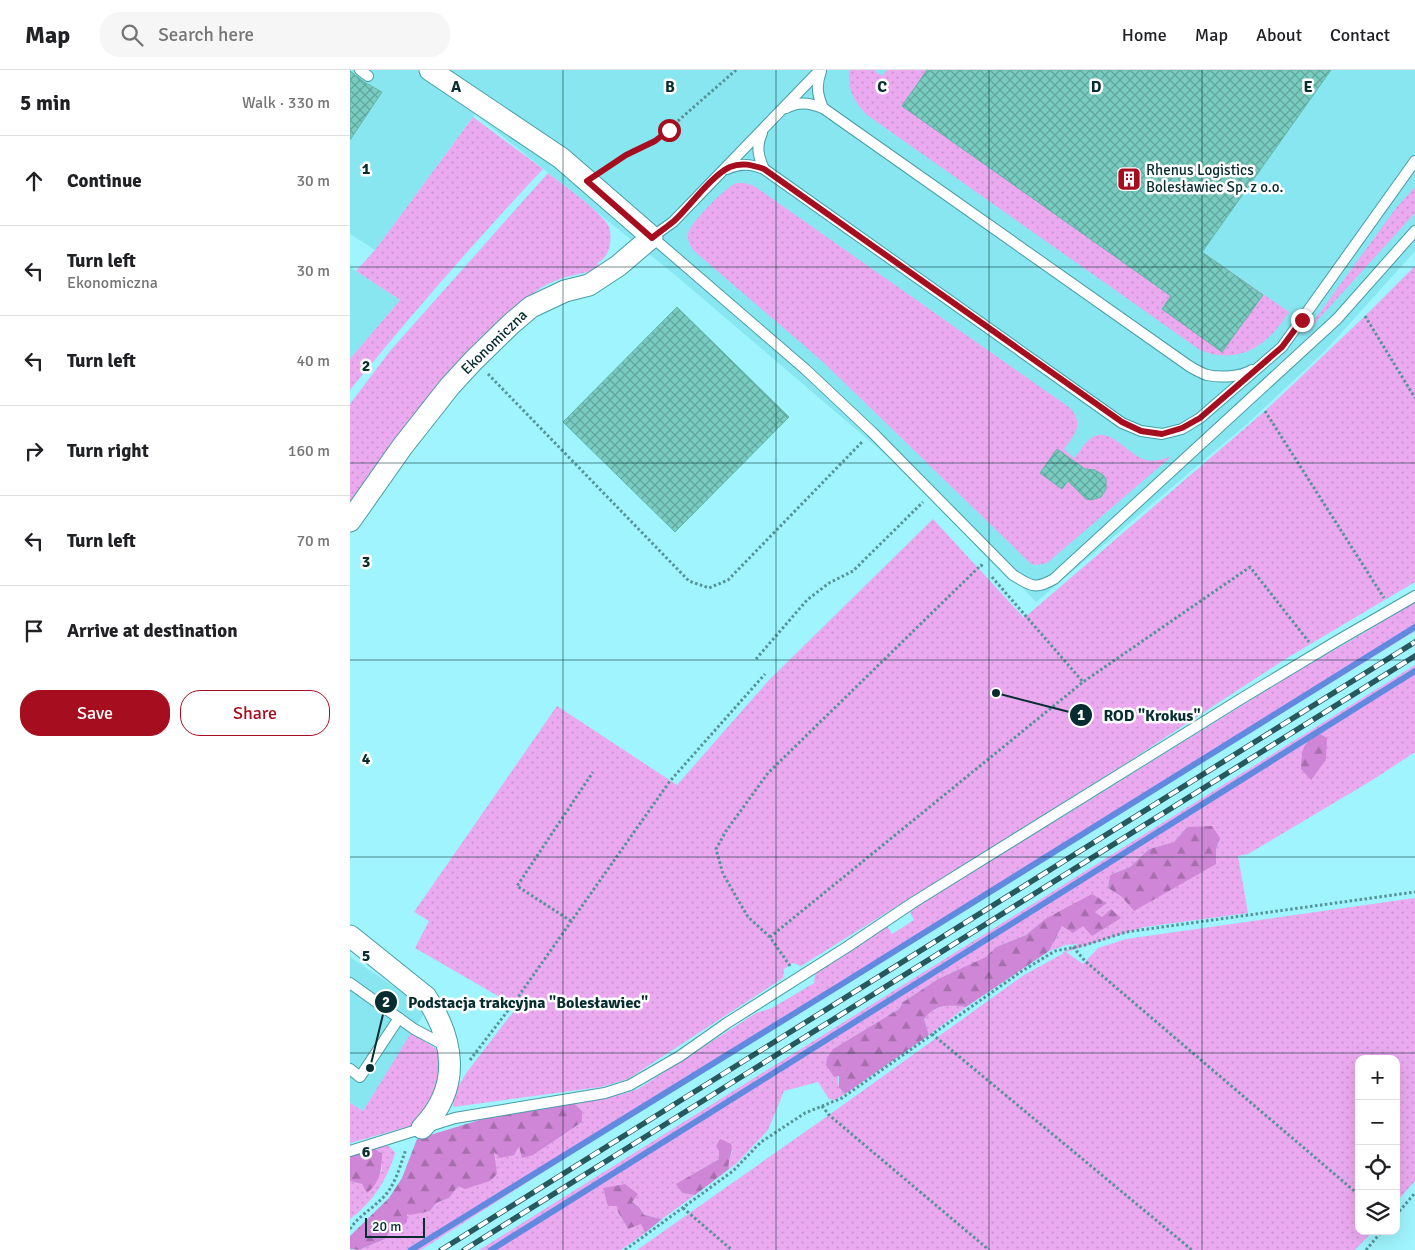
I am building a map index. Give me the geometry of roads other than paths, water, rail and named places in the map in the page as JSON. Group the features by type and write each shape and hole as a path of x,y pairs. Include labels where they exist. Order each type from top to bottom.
{"street":[{"path":"430,70 560,158 652,238"},
{"name":"Ekonomiczna","path":"350,521 402,448 450,386 474,360 531,306 564,291 589,284 618,266 652,238"},
{"path":"350,936 426,997 440,1024 448,1046 449,1081 437,1111 417,1130"}],"lane":[{"path":"821,70 817,83 818,96 823,108"},
{"path":"821,70 673,222 652,238 806,369 872,432 1013,575 1028,584 1042,586 1054,579 1337,319 1415,231"},
{"path":"778,114 788,106 800,103 812,103 823,108 1188,366 1207,375 1228,377 1248,372 1266,361"},
{"path":"764,169 758,158 758,145 761,134 768,124"},
{"path":"719,175 729,168 740,164 764,169 1122,422 1141,431 1162,434 1182,428 1200,418 1282,347 1415,161"},
{"path":"350,1151 455,1118 605,1093 630,1085 680,1056 727,1023 914,902 1316,654 1415,596"},
{"path":"350,984 414,1029 448,1046"},
{"path":"350,1069 360,1076 399,1018"}],"waterway":[{"path":"411,1250 1415,627"},
{"path":"491,1250 1415,671"}],"railway":[{"path":"441,1250 1415,642"},
{"path":"464,1250 1415,656"}],"place":[{"name":"Rhenus Logistics Bolesławiec Sp. z o.o.","path":"1129,179"},
{"name":"ROD \"Krokus\"","path":"996,693"},
{"name":"Podstacja trakcyjna \"Bolesławiec\"","path":"370,1068"}]}
